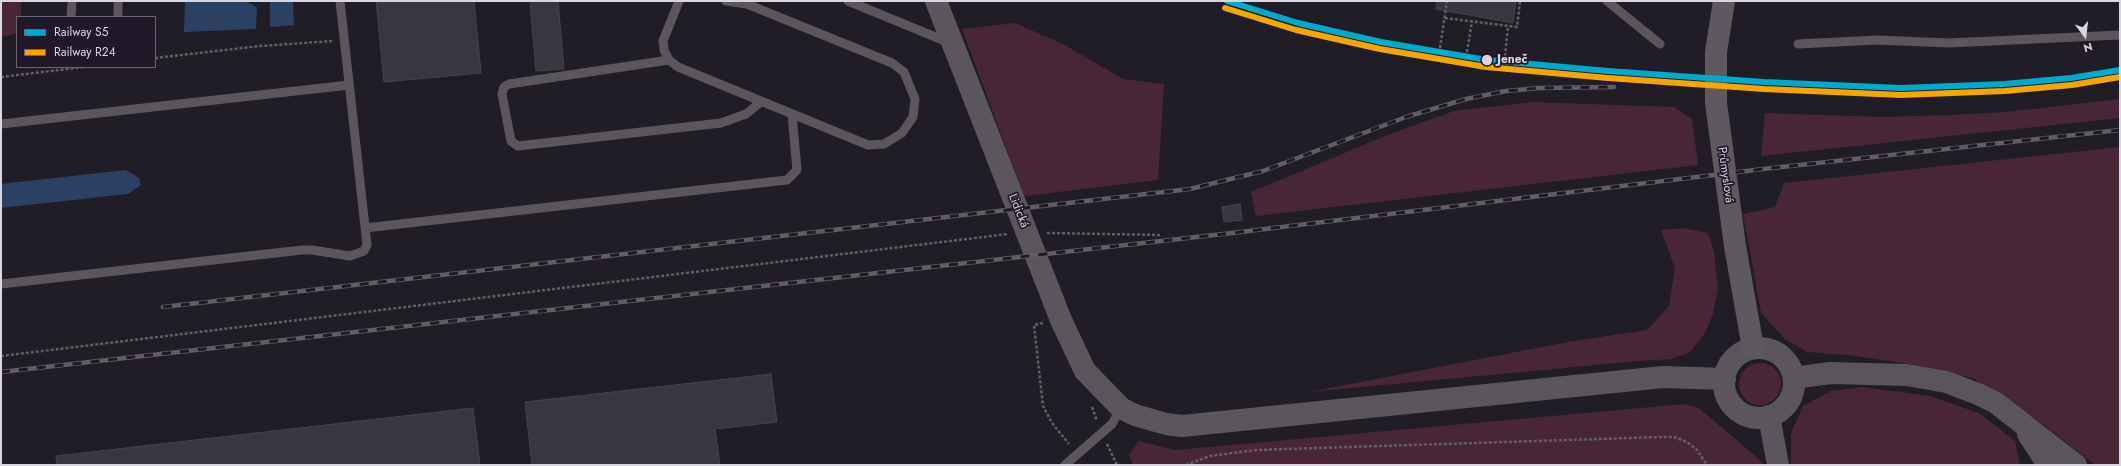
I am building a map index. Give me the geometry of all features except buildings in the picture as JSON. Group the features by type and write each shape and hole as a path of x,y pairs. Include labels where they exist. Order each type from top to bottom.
{"highway":[{"path":"1794,378 1830,373 1908,375 1946,382 1984,397 2019,419 2076,465"},
{"path":"2019,419 2048,465"}],"main road":[{"name":"Průmyslová","path":"1724,1 1716,52 1716,103 1735,246 1753,348"}],"street":[{"name":"Lidická","path":"936,1 1061,320 1085,371 1121,408"},
{"path":"1753,348 1761,348 1777,352 1788,363 1794,378 1791,397 1778,412 1770,416 1760,418 1750,416 1734,406 1727,394 1725,379 1731,362 1745,351 1753,348"},
{"path":"1121,408 1151,420 1182,426 1663,377 1725,379"},
{"path":"1770,416 1778,465"}],"lane":[{"path":"71,16 72,1"},
{"path":"118,1 118,16"},
{"path":"1,284 302,250 312,250 350,256 364,251 367,245 340,1"},
{"path":"679,1 663,41 664,50 669,60 678,67 868,145 884,144 902,134 913,117 915,99 904,72 892,63 747,4 726,1"},
{"path":"848,1 953,45"},
{"path":"1608,1 1660,44"},
{"path":"1798,44 1877,40 1949,43 2120,34"},
{"path":"669,60 509,84 504,87 502,94 511,141 518,146 721,123 746,114 761,102"},
{"path":"1,124 350,85"},
{"path":"365,228 787,180 796,170 792,114"},
{"path":"1065,465 1112,424 1121,408"}],"path":[{"path":"1440,48 1447,1"},
{"path":"1445,18 1517,27 1520,1"},
{"path":"1467,52 1472,22"},
{"path":"1505,56 1508,26"},
{"path":"156,58 260,46 344,40"},
{"path":"1,77 76,68"},
{"path":"1,356 1026,232 1162,235"},
{"path":"1061,320 1034,325 1040,391 1043,406 1052,423 1079,453"},
{"path":"1186,465 1210,456 1256,450 1661,436 1674,437 1687,442 1697,450 1707,465"}],"shaded area":[{"path":"1,1 21,1 21,16 16,16 16,33 1,37"},
{"path":"1015,23 1063,44 1123,79 1164,84 1158,180 1024,196 962,29"},
{"path":"2120,99 2120,118 1761,156 1765,113 1883,117 1949,115 2006,112"},
{"path":"1532,102 1674,107 1692,119 1698,165 1256,216 1251,192 1390,134 1454,111"},
{"path":"2120,147 2120,465 2095,465 2040,422 1973,378 1910,364 1848,355 1807,352 1785,339 1761,313 1743,214 1775,207 1784,183"},
{"path":"1683,228 1708,233 1714,251 1718,289 1713,314 1705,333 1690,352 1672,359 1309,392 1568,342 1647,330 1669,306 1675,268 1661,230"},
{"path":"1756,363 1764,363 1772,366 1778,372 1781,384 1778,396 1772,402 1764,405 1756,405 1748,402 1742,396 1739,388 1739,380 1742,372 1748,366"},
{"path":"1862,387 1930,396 1979,413 2015,441 2020,465 1791,465 1791,433 1803,406 1831,391"},
{"path":"1685,404 1700,409 1762,462 1763,465 1133,465 1129,455 1139,441 1175,450"}],"water":[{"path":"185,1 245,1 257,7 256,29 184,32"},
{"path":"270,1 293,1 294,25 270,27"},
{"path":"126,170 139,178 141,185 128,194 1,208 1,184"}],"railway":[{"path":"163,307 1190,189 1263,171 1406,117 1466,99 1506,91 1539,88 1614,87"},
{"path":"1,372 1232,233 1763,169 2120,130"}],"rail line":[{"name":"S5","path":"1227,1 1298,23 1381,42 1487,60 1608,71 1764,82 1901,88 2004,84 2071,78 2120,70"},
{"name":"R24","path":"1225,8 1296,30 1380,49 1486,67 1608,78 1764,89 1901,95 2005,91 2072,85 2120,77"}],"place":[{"name":"Jeneč","path":"1487,60"}]}
